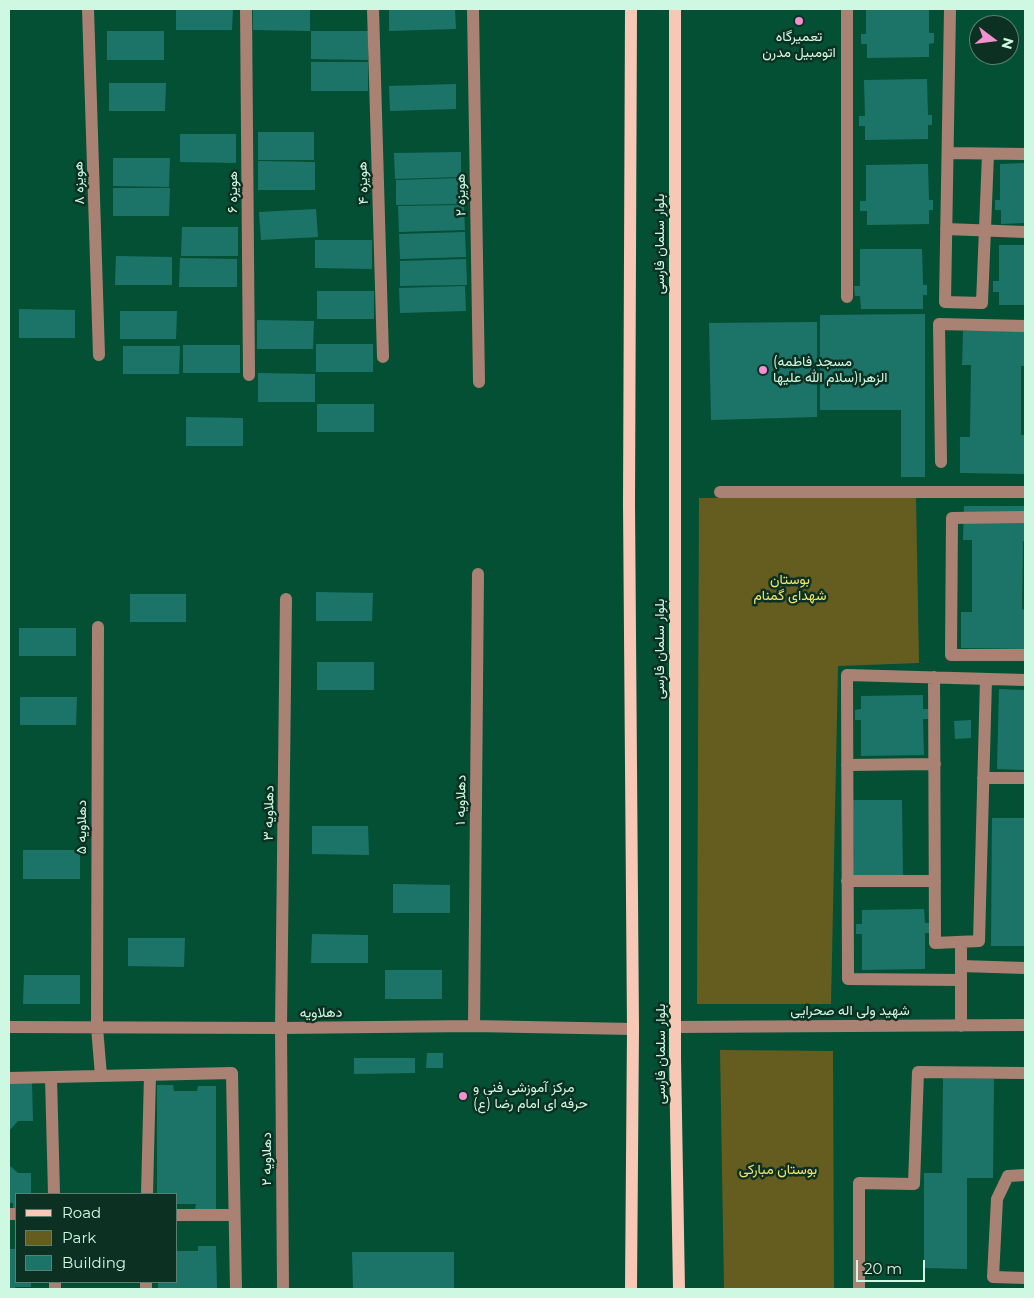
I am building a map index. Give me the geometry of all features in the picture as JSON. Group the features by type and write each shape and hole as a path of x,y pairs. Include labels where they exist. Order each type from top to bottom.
{"main road":[{"name":"بلوار سلمان فارسی","path":"630,9 629,503 633,1029 631,1289"},
{"name":"بلوار سلمان فارسی","path":"675,9 675,1027 679,1289"}],"street":[{"name":"هویزه ۸","path":"88,9 99,356"},
{"name":"هویزه ۶","path":"246,9 249,375"},
{"name":"هویزه ۴","path":"373,9 384,356"},
{"name":"هویزه ۲","path":"474,9 478,382"},
{"path":"846,9 847,297"},
{"path":"950,9 945,302 982,303 988,154"},
{"path":"948,153 1025,154"},
{"path":"946,230 1025,232"},
{"path":"941,462 939,324 1025,326"},
{"path":"720,492 1025,492"},
{"path":"1025,517 952,518 951,655 1025,655"},
{"name":"دهلاویه ۱","path":"474,1026 478,574"},
{"name":"دهلاویه ۳","path":"281,1028 286,599"},
{"name":"دهلاویه ۵","path":"98,627 97,1027 101,1076"},
{"path":"961,980 848,979 847,675 1025,680"},
{"path":"934,677 935,943 979,941 986,679"},
{"path":"847,765 935,764"},
{"path":"984,778 1025,778"},
{"path":"847,881 935,881"},
{"path":"961,942 961,1026"},
{"path":"961,966 1025,968"},
{"name":"شهید ولی اله صحرایی","path":"675,1027 1025,1025"},
{"name":"دهلاویه","path":"9,1027 281,1028 474,1026 633,1029"},
{"name":"دهلاویه ۲","path":"281,1028 283,1289"},
{"path":"859,1289 859,1183 914,1184 918,1072 1025,1073"},
{"path":"9,1078 232,1073 236,1289"},
{"path":"148,1193 150,1075"},
{"path":"51,1077 54,1193"},
{"path":"1025,1175 1008,1176 997,1199 993,1277 1025,1278"},
{"path":"178,1215 234,1215"}],"green space":[{"name":"بوستان شهدای گمنام","path":"916,497 919,663 838,666 831,1004 697,1004 699,498"},
{"name":"بوستان مبارکی","path":"720,1050 833,1051 834,1289 724,1289"}],"building":[{"path":"176,9 233,9 232,30 176,30"},
{"path":"253,9 310,9 310,31 253,30"},
{"path":"389,9 455,9 456,29 389,31"},
{"path":"866,9 929,9 929,33 934,33 934,43 929,44 929,57 867,58 867,44 861,44 861,34 866,34"},
{"path":"107,31 164,31 164,60 107,60"},
{"path":"311,31 368,31 368,60 311,59"},
{"path":"311,62 368,62 368,91 311,91"},
{"path":"927,79 928,115 932,115 932,125 928,125 928,139 865,140 865,126 859,126 859,116 865,116 864,80"},
{"path":"109,83 166,83 165,111 109,111"},
{"path":"456,84 456,109 390,111 389,86"},
{"path":"258,132 314,132 314,160 258,160"},
{"path":"180,134 236,134 236,163 180,162"},
{"path":"461,152 461,177 395,179 394,153"},
{"path":"113,158 170,158 169,187 113,186"},
{"path":"258,161 315,162 315,190 258,190"},
{"path":"1025,163 1025,223 1001,224 1001,210 995,210 995,200 1000,200 1000,164"},
{"path":"928,164 929,200 933,200 933,210 929,210 929,224 867,225 867,211 860,211 860,201 866,201 866,165"},
{"path":"462,178 463,204 396,205 396,180"},
{"path":"113,188 170,188 169,216 113,216"},
{"path":"464,205 465,230 399,232 398,206"},
{"path":"316,209 318,237 261,240 259,212"},
{"path":"182,227 238,227 238,256 181,256"},
{"path":"465,232 466,257 400,259 399,234"},
{"path":"315,240 372,240 372,269 315,268"},
{"path":"999,245 1025,245 1025,305 999,305 999,292 993,292 993,281 999,281"},
{"path":"860,249 922,249 923,285 927,285 927,295 923,295 923,309 861,309 860,296 855,296 854,286 860,286"},
{"path":"116,256 172,257 172,285 115,285"},
{"path":"180,258 237,259 237,287 179,287"},
{"path":"466,259 467,285 400,286 400,261"},
{"path":"465,286 466,311 400,313 399,288"},
{"path":"317,291 374,291 374,319 317,319"},
{"path":"19,309 75,310 75,338 19,338"},
{"path":"120,311 177,311 176,339 120,339"},
{"path":"925,314 925,477 901,477 901,410 820,410 820,315"},
{"path":"257,320 314,321 313,349 257,349"},
{"name":"(مسجد فاطمه الزهرا(سلام الله علیها","path":"817,322 817,417 711,420 709,323"},
{"path":"963,331 1025,331 1025,366 1021,366 1021,435 1025,435 1025,474 960,473 960,437 970,437 971,365 962,365"},
{"path":"316,344 373,344 373,372 316,372"},
{"path":"183,345 240,345 240,373 183,373"},
{"path":"123,346 180,346 179,374 123,374"},
{"path":"258,373 315,374 315,402 258,402"},
{"path":"317,404 374,404 374,432 317,432"},
{"path":"186,417 243,418 243,446 186,446"},
{"path":"964,506 1025,506 1022,609 1025,610 1025,649 961,648 961,612 972,612 972,540 963,540"},
{"path":"316,592 373,593 372,621 316,621"},
{"path":"130,594 186,594 186,622 130,622"},
{"path":"19,628 76,628 76,656 19,656"},
{"path":"317,662 374,662 374,690 317,690"},
{"path":"999,689 1025,690 1025,770 997,769"},
{"path":"923,695 923,709 928,709 928,719 923,719 924,755 861,756 861,720 855,720 855,710 861,709 861,696"},
{"path":"20,697 77,697 76,725 20,725"},
{"path":"971,720 971,738 955,739 954,721"},
{"path":"853,800 902,800 903,880 854,881"},
{"path":"992,818 1025,818 1025,946 991,946"},
{"path":"312,826 368,826 369,855 312,854"},
{"path":"23,850 80,850 80,879 23,879"},
{"path":"393,884 450,885 450,913 393,913"},
{"path":"924,909 925,923 929,923 929,933 925,933 925,969 862,970 862,934 856,934 856,924 862,924 862,910"},
{"path":"312,934 368,935 368,963 311,963"},
{"path":"128,938 185,938 184,967 128,966"},
{"path":"385,970 442,970 442,999 385,999"},
{"path":"24,975 80,975 80,1004 23,1004"},
{"path":"427,1053 443,1053 443,1068 426,1068"},
{"path":"354,1058 415,1058 415,1073 354,1074"},
{"path":"943,1078 994,1079 993,1178 967,1178 967,1269 924,1268 924,1173 942,1173"},
{"path":"32,1082 33,1121 18,1121 9,1131 10,1083"},
{"path":"157,1085 173,1085 174,1091 197,1091 198,1086 216,1086 216,1209 195,1209 196,1204 178,1204 178,1193 157,1193"},
{"path":"9,1165 18,1173 31,1173 31,1193 15,1193 15,1208 13,1208 13,1203 9,1203"},
{"path":"198,1246 216,1246 217,1289 158,1289 158,1283 178,1283 178,1251 198,1251"},
{"path":"9,1249 15,1249 15,1283 31,1283 31,1287 9,1289"},
{"path":"352,1252 454,1252 454,1289 353,1289"}],"place":[{"name":"تعمیرگاه اتومبیل مدرن","path":"799,21"},
{"name":"(مسجد فاطمه الزهرا(سلام الله علیها","path":"763,370"},
{"name":"مرکز آموزشی فنی و حرفه ای امام رضا (ع)","path":"463,1096"}]}
